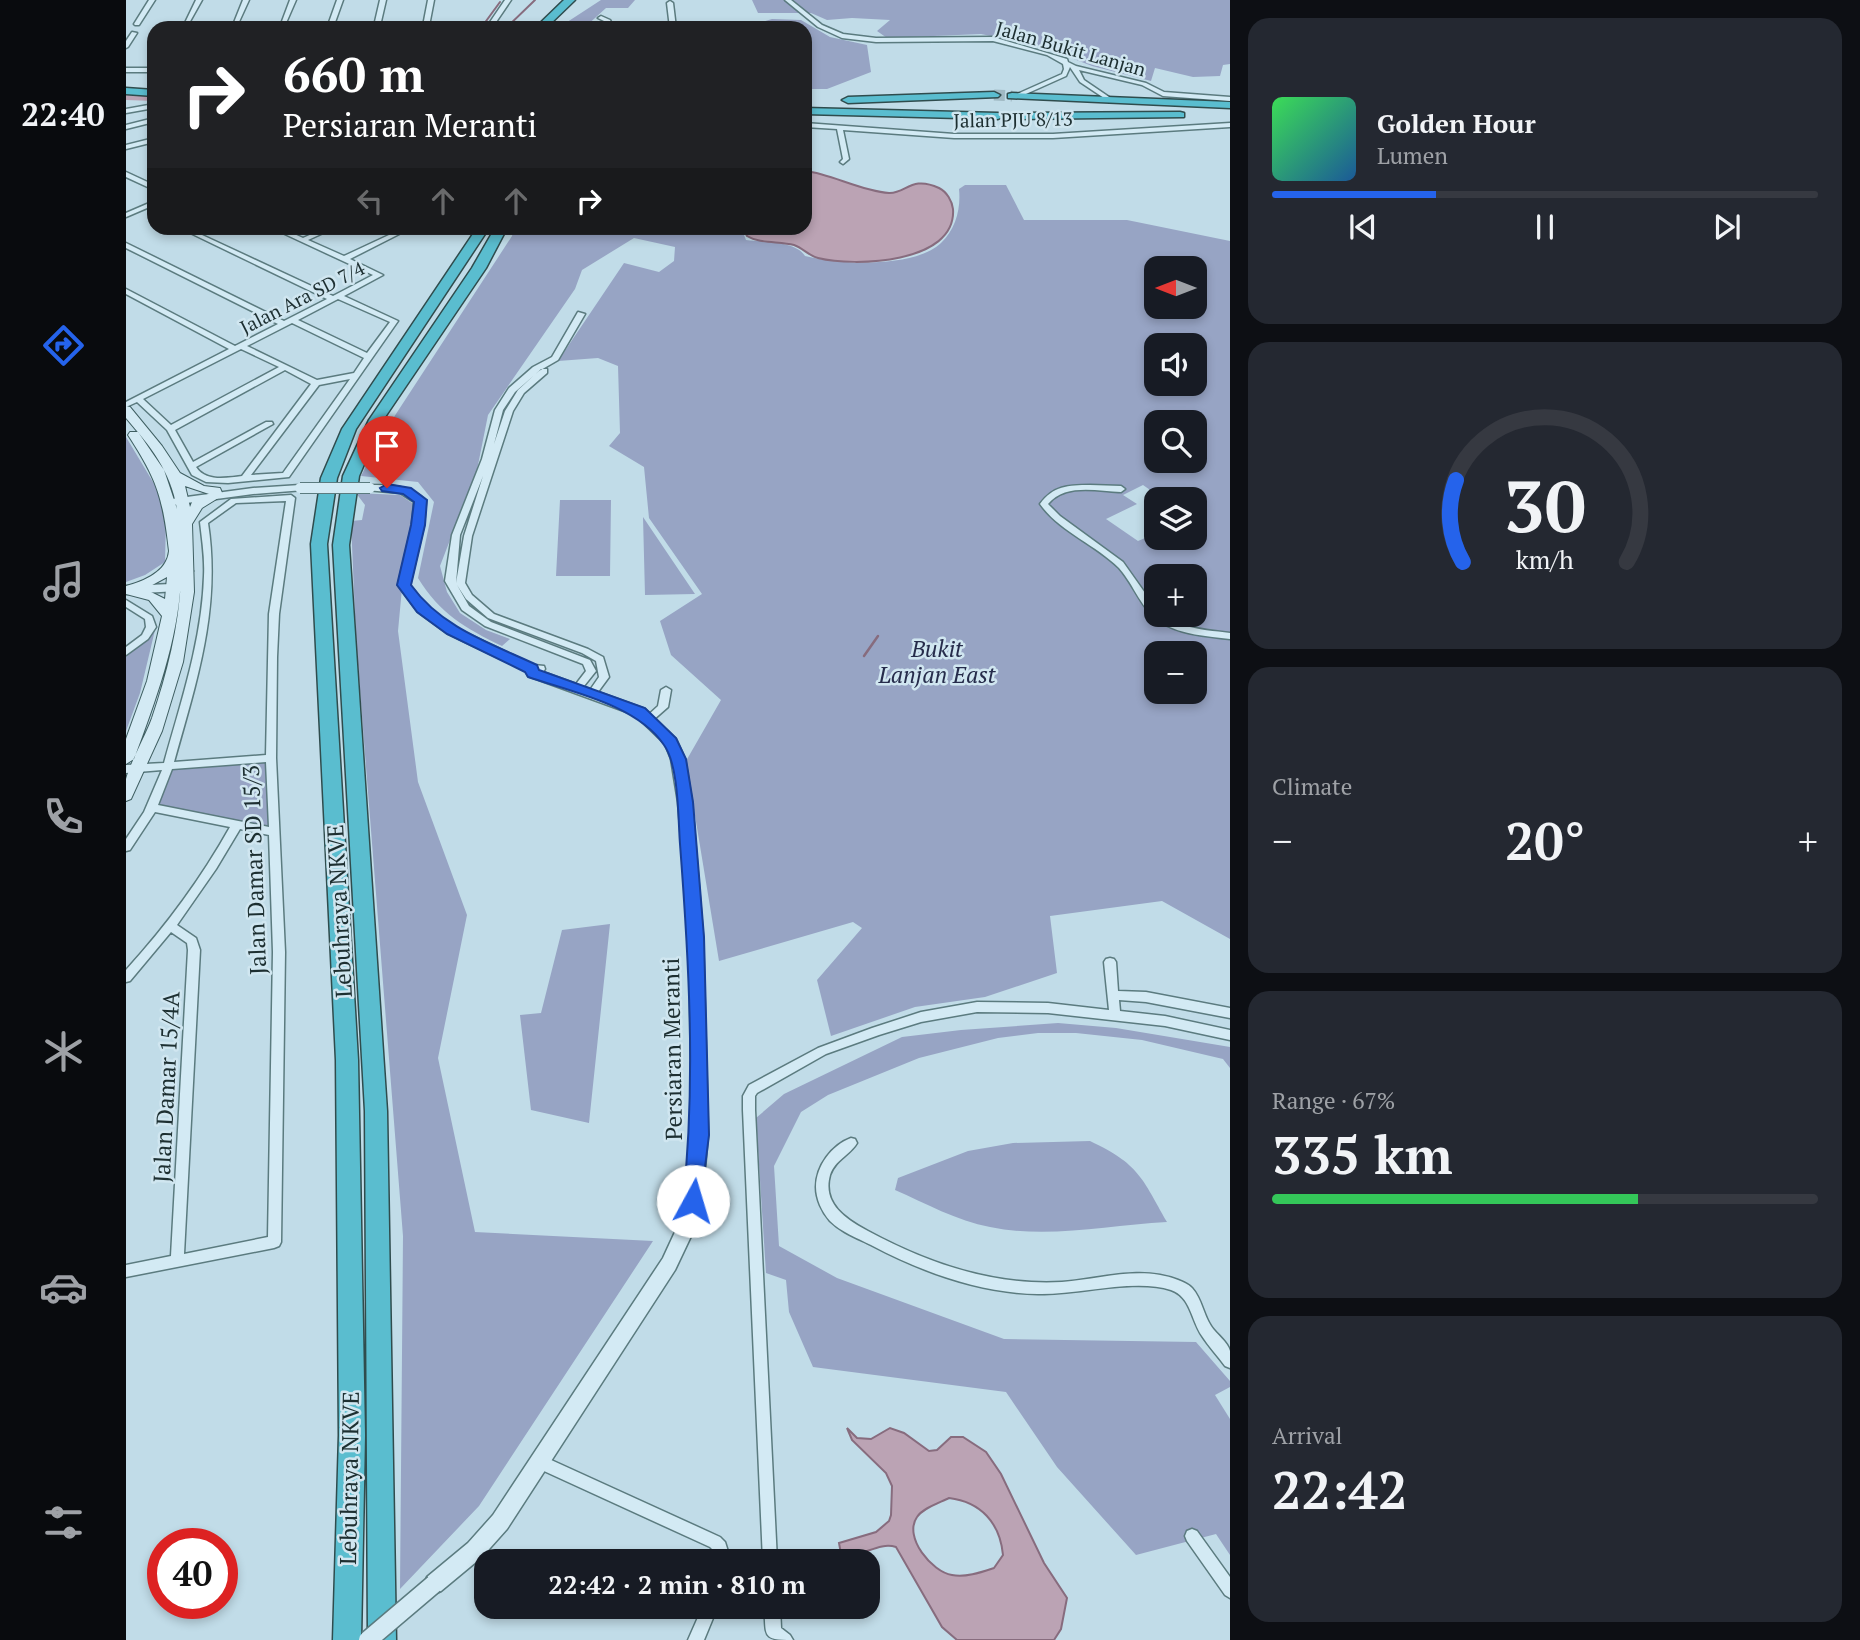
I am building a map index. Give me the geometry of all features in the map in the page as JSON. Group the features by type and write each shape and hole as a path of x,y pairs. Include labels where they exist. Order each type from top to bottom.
{"highway":[{"path":"534,21 556,0"},
{"path":"548,21 570,0"},
{"path":"126,88 147,90"},
{"path":"812,102 993,95"},
{"path":"1014,96 1230,105"},
{"path":"812,111 998,116"},
{"path":"1017,116 1230,114"},
{"name":"Lebuhraya NKVE","path":"347,1640 352,1435 347,1060 319,544 329,478 349,429 478,235"},
{"name":"Lebuhraya NKVE","path":"382,1640 376,1111 341,545 351,476 376,420 479,268 497,235"}],"main road":[{"path":"126,407 158,446 174,475 176,499 174,587 163,650 145,712 126,759"},
{"path":"126,426 146,449 176,499 185,524 187,571 179,652 133,768 126,795"},
{"path":"174,475 201,489 216,493"},
{"path":"185,524 197,505 216,493"},
{"path":"127,594 166,573 174,558"},
{"path":"127,594 154,596 161,601 169,617"}],"street":[{"path":"137,24 152,0"},
{"path":"188,21 199,0"},
{"path":"236,21 246,0"},
{"path":"284,21 293,0"},
{"path":"332,21 340,0"},
{"path":"378,21 383,0"},
{"path":"427,21 431,0"},
{"path":"494,21 508,0"},
{"name":"Jalan Bukit Lanjan","path":"788,0 821,26 842,36 866,40 993,39 1065,60 1074,67 1137,82 1163,93 1230,99"},
{"path":"670,3 672,21"},
{"path":"601,18 608,21"},
{"path":"126,46 134,33"},
{"path":"1014,96 1063,75 1067,69 1065,60"},
{"path":"1074,67 1082,81 1110,100"},
{"path":"126,70 147,70"},
{"path":"126,111 147,107"},
{"path":"126,127 147,122"},
{"name":"Jalan PJU 8/13","path":"812,126 954,136 1053,136 1228,127"},
{"path":"840,128 846,159 843,162"},
{"path":"126,148 146,142"},
{"path":"126,174 147,184"},
{"path":"126,215 147,206"},
{"path":"142,208 147,210"},
{"path":"138,399 170,429 195,474 209,480 286,475 394,321 335,298 198,235"},
{"name":"Jalan Ara SD 7/4","path":"126,407 379,275 292,235"},
{"path":"303,240 314,235"},
{"path":"344,259 394,235"},
{"path":"126,245 288,322 367,356"},
{"path":"126,291 238,348 316,383 356,375"},
{"path":"581,314 555,358 521,392 509,411 479,488 456,535 450,575 451,587 465,608 488,624 587,662 591,671 592,691"},
{"path":"170,429 285,367"},
{"path":"246,477 316,383"},
{"path":"191,466 268,424"},
{"name":"Persiaran Meranti","path":"176,499 283,488 370,488 411,493 420,500 418,525 404,585 422,609 452,631 532,669 539,669 626,706 649,719 671,742 678,759 685,802 696,937 700,1125 693,1201 684,1232 669,1265 500,1522 475,1550 368,1640"},
{"path":"479,488 460,583 464,591 491,616 600,659 604,677 592,691"},
{"path":"1121,489 1068,488 1053,493 1044,504 1122,566 1153,612 1163,620 1178,627 1230,636"},
{"name":"Jalan Damar SD 15/3","path":"169,765 191,690 202,636 210,567 204,522 234,501 291,498 274,614 271,758 279,952 274,1242 177,1262"},
{"path":"127,594 174,587 180,584 187,571"},
{"path":"174,587 185,603"},
{"path":"126,652 150,632 152,627 149,618 127,594"},
{"name":"Persiaran Meranti","path":"532,669 533,673 561,684 592,691"},
{"path":"561,684 592,691"},
{"path":"649,719 663,707 666,690"},
{"path":"133,768 271,758"},
{"path":"126,847 152,808 169,765"},
{"path":"152,808 237,825 274,838"},
{"path":"126,978 171,926 214,865 237,825"},
{"name":"Jalan Damar 15/4A","path":"171,926 192,941 194,950 177,1262"},
{"path":"1110,962 1115,1015"},
{"path":"1115,995 1146,997 1230,1013"},
{"path":"769,1549 748,1096 753,1088 822,1051 921,1017 991,1007 1048,1008 1115,1015 1166,1021 1230,1035"},
{"path":"850,1143 827,1164 823,1177 824,1203 841,1223 876,1242 932,1266 992,1284 1057,1288 1124,1282 1158,1281 1173,1284 1185,1289 1193,1298 1206,1330 1230,1361"},
{"path":"126,1271 177,1262"},
{"path":"538,1461 715,1542 721,1549"},
{"path":"1192,1536 1230,1590"},
{"path":"700,1637 706,1619"},
{"path":"772,1619 774,1632 785,1640"}],"green space":[{"path":"601,0 635,0 628,8 606,8 592,21 569,21"},
{"path":"752,0 1230,0 1230,64 1223,65 1220,76 1193,77 1155,68 1151,81 1092,66 1040,46 981,34 887,38 877,31 890,20 827,20 811,13 758,13"},
{"path":"772,19 803,21 765,21"},
{"path":"812,26 830,37 867,45 871,72 827,89 812,89"},
{"name":"Bukit Lanjan East","path":"965,185 1006,185 1024,220 1127,220 1230,241 1230,939 1162,901 1050,916 1057,973 985,997 915,1007 831,1036 817,980 862,928 853,922 719,961 686,761 721,700 671,655 660,621 702,594 649,518 644,467 609,446 620,433 618,366 598,358 558,361 624,263 659,272 674,261 675,247 634,238 582,270 575,289 488,415 477,470 440,566 447,592 460,613 486,630 510,639 502,646 476,633 444,611 418,578 434,502 418,482 361,476 379,440 512,235 744,235 746,240 794,247 805,256 837,261 876,262 914,257 929,251 941,243 956,218 959,189"},
{"path":"126,437 156,487 166,520 165,562 145,575 126,582"},
{"path":"356,493 400,495 415,505 404,567 398,631 418,782 467,915 438,1058 475,1232 653,1241 479,1506 400,1589 403,1236 356,640 351,521 362,520 365,505"},
{"path":"560,500 611,500 610,576 556,576"},
{"path":"643,517 695,594 645,595"},
{"path":"155,630 140,693 126,731 126,653"},
{"path":"267,760 271,829 156,807 171,767"},
{"path":"610,924 589,1123 531,1110 520,1015 541,1013 562,930"},
{"path":"1058,1023 1116,1028 1230,1047 1230,1068 1223,1059 1142,1040 1076,1033 1038,1033 998,1038 919,1058 828,1095 801,1112 774,1166 779,1246 837,1278 1004,1339 1196,1342 1230,1381 1230,1387 1215,1395 1230,1419 1230,1555 1216,1534 1136,1555 1057,1467 1006,1392 813,1367 789,1312 786,1280 766,1273 756,1118 784,1094 902,1037"},
{"path":"1090,1141 1119,1157 1138,1174 1167,1222 1078,1230 1012,1230 965,1221 895,1190 898,1178 968,1151 1013,1143"}],"shaded area":[{"path":"812,172 889,193 915,184 930,185 947,194 953,209 950,227 939,241 900,258 834,261 812,256 794,245 747,236 812,235"},
{"path":"847,1428 857,1438 871,1439 890,1428 904,1433 929,1451 937,1450 951,1437 963,1437 986,1452 1001,1474 1044,1563 1067,1598 1061,1629 1054,1640 957,1640 942,1627 896,1547 840,1549 839,1543 876,1532 889,1521 892,1486 886,1473 852,1440","holes":["949,1498 971,1504 993,1524 1003,1555 994,1568 968,1575 952,1575 928,1561 917,1543 914,1525 917,1517 927,1508"]}],"waterway":[{"path":"513,21 535,0"},
{"path":"486,21 500,2"},
{"path":"126,97 147,98"},
{"path":"864,656 878,636"}],"tunnel":[{"path":"994,95 1012,96"}],"route":[{"path":"387,488 406,491 420,500 418,525 404,585 422,609 452,631 532,669 533,673 603,701 640,712 671,742 678,759 685,802 696,937 700,1135 693,1201"}]}
